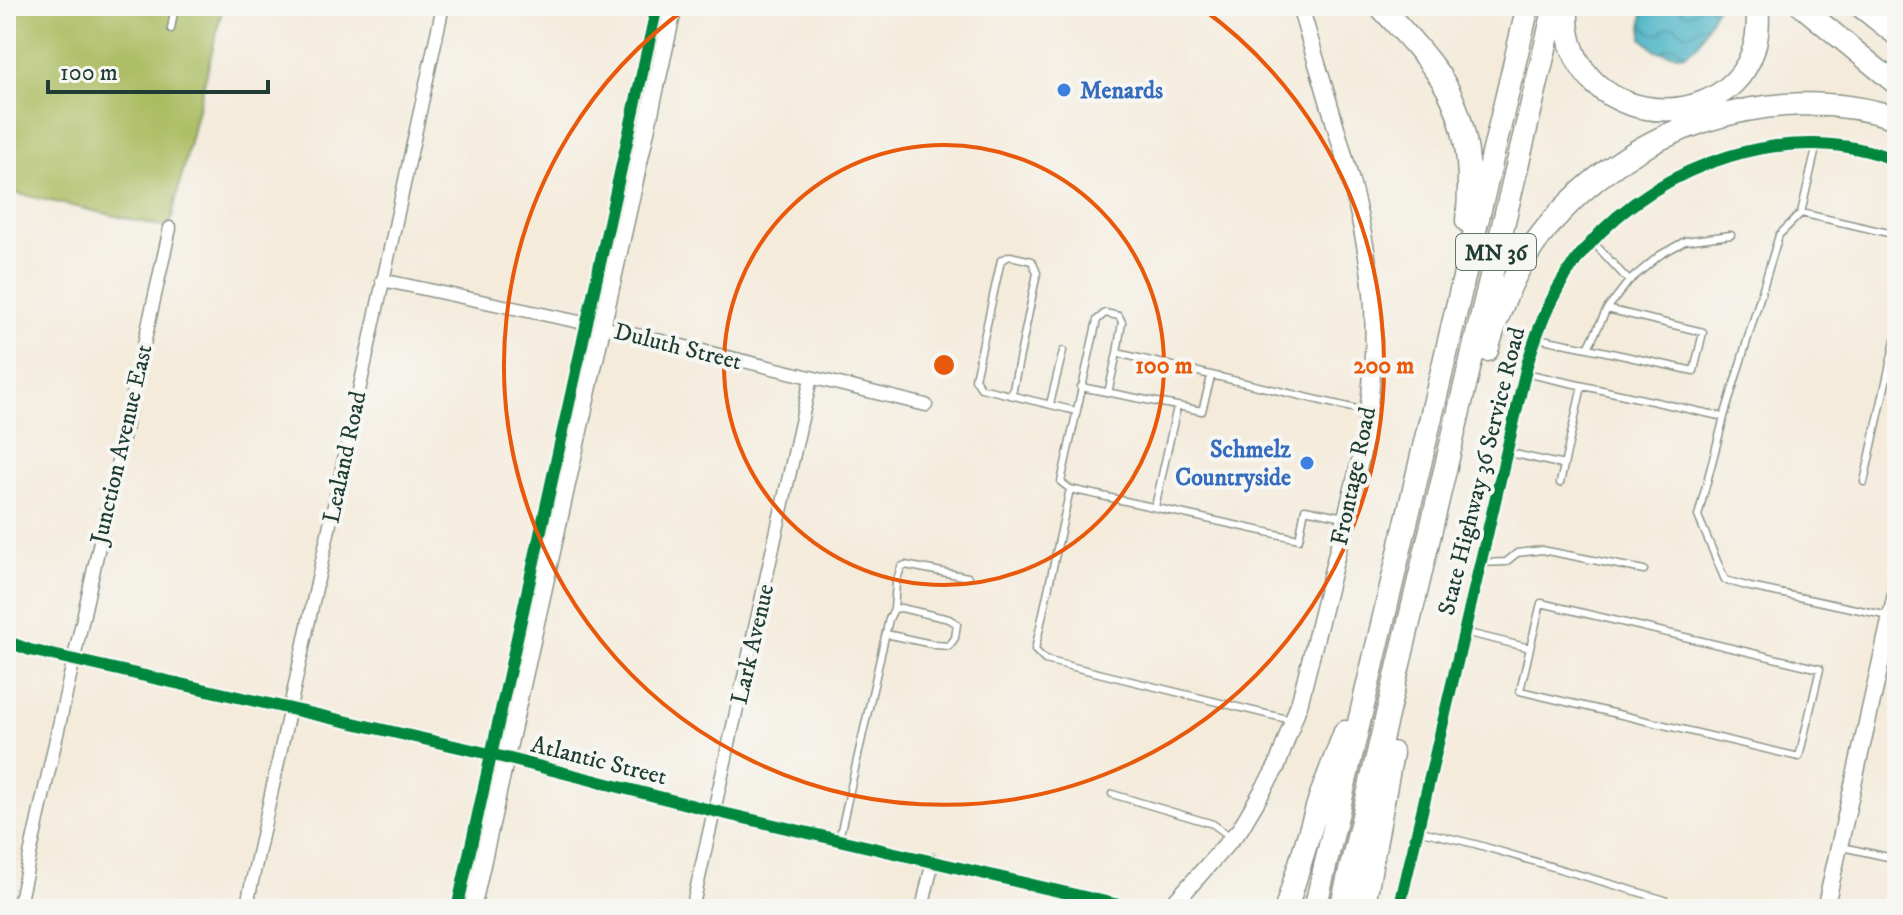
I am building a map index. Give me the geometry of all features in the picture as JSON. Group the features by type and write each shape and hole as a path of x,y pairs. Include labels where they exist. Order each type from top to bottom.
{"highway":[{"path":"1380,6 1443,81 1454,103 1468,156 1467,215 1452,332"},
{"name":"MN 36","path":"1315,909 1528,6"},
{"name":"MN 36","path":"1341,909 1555,6"},
{"path":"1567,6 1567,28 1572,45 1590,77 1620,101 1637,108 1659,111 1696,106 1714,98 1729,86 1750,57 1757,40 1757,6"},
{"path":"1437,499 1508,290 1544,231 1593,181 1651,143 1709,118 1740,111 1777,105 1815,104 1897,118"},
{"path":"1363,909 1429,533"},
{"path":"1286,909 1320,798 1377,645"}],"main road":[{"path":"1801,6 1897,85"},
{"path":"1859,6 1897,36"}],"street":[{"name":"Lealand Road","path":"246,909 443,6"},
{"path":"472,909 674,6"},
{"name":"Frontage Road","path":"1169,909 1232,838 1260,799 1277,766 1294,721 1361,457 1368,412 1374,331 1368,263 1353,194 1300,6"},
{"name":"State Highway 36 Service Road","path":"1399,909 1525,373 1535,337 1553,296 1592,241 1623,212 1646,195 1705,166 1762,149 1817,144 1867,150 1897,161"},
{"name":"Junction Avenue East","path":"18,909 170,228"},
{"name":"Duluth Street","path":"382,280 603,327 926,405"},
{"name":"Lark Avenue","path":"692,909 811,378"},
{"path":"1825,909 1894,617 1897,590"},
{"name":"Atlantic Street","path":"6,641 30,650 289,708 1136,909"},
{"path":"922,909 933,860"}],"lane":[{"path":"171,29 175,6"},
{"path":"1817,144 1801,213 1779,235 1724,417 1698,516 1725,580 1894,617"},
{"path":"1801,213 1897,235"},
{"path":"1588,348 1607,309 1629,281 1660,255 1685,241 1731,235"},
{"path":"1592,241 1629,281"},
{"path":"1012,394 1037,273 1032,261 1010,256 1001,260 975,379 981,388 1076,411"},
{"path":"1535,337 1694,371 1703,332 1607,309"},
{"path":"1108,393 1122,322 1119,316 1105,313 1097,320 1061,482 1070,489 1299,539 1305,509 1346,517"},
{"path":"1864,482 1897,332"},
{"path":"1050,404 1063,351"},
{"path":"1117,353 1368,412"},
{"path":"1525,373 1724,417"},
{"path":"1081,387 1202,411 1211,377"},
{"path":"1560,483 1582,386"},
{"path":"1155,507 1177,407"},
{"path":"1506,452 1564,465"},
{"path":"1070,489 1035,650 1045,660 1294,721"},
{"path":"1480,563 1506,562 1517,553 1542,550 1644,570"},
{"path":"839,839 894,609 901,567 905,565 968,577"},
{"path":"1541,603 1820,669 1799,757 1520,691 1530,648 1541,603"},
{"path":"886,634 949,646 955,638 957,624 949,619 894,609"},
{"path":"1464,632 1530,648"},
{"path":"1112,794 1213,824 1232,838"},
{"path":"1417,830 1665,900 1669,909"},
{"path":"1839,846 1897,859"}],"green space":[{"path":"6,6 223,6 169,228 6,191"}],"water":[{"path":"1643,6 1717,6 1698,44 1684,55 1656,51 1642,38"}],"cycle path":[{"path":"457,909 657,6"},
{"path":"1399,909 1527,365 1544,317 1576,260 1617,217 1651,192 1689,171 1730,156 1772,147 1815,144 1857,149 1897,161"},
{"path":"6,641 30,650 490,754 714,811 1136,909"}],"place":[{"name":"Menards","path":"1064,90"},
{"name":"Schmelz Countryside","path":"1307,463"}]}
